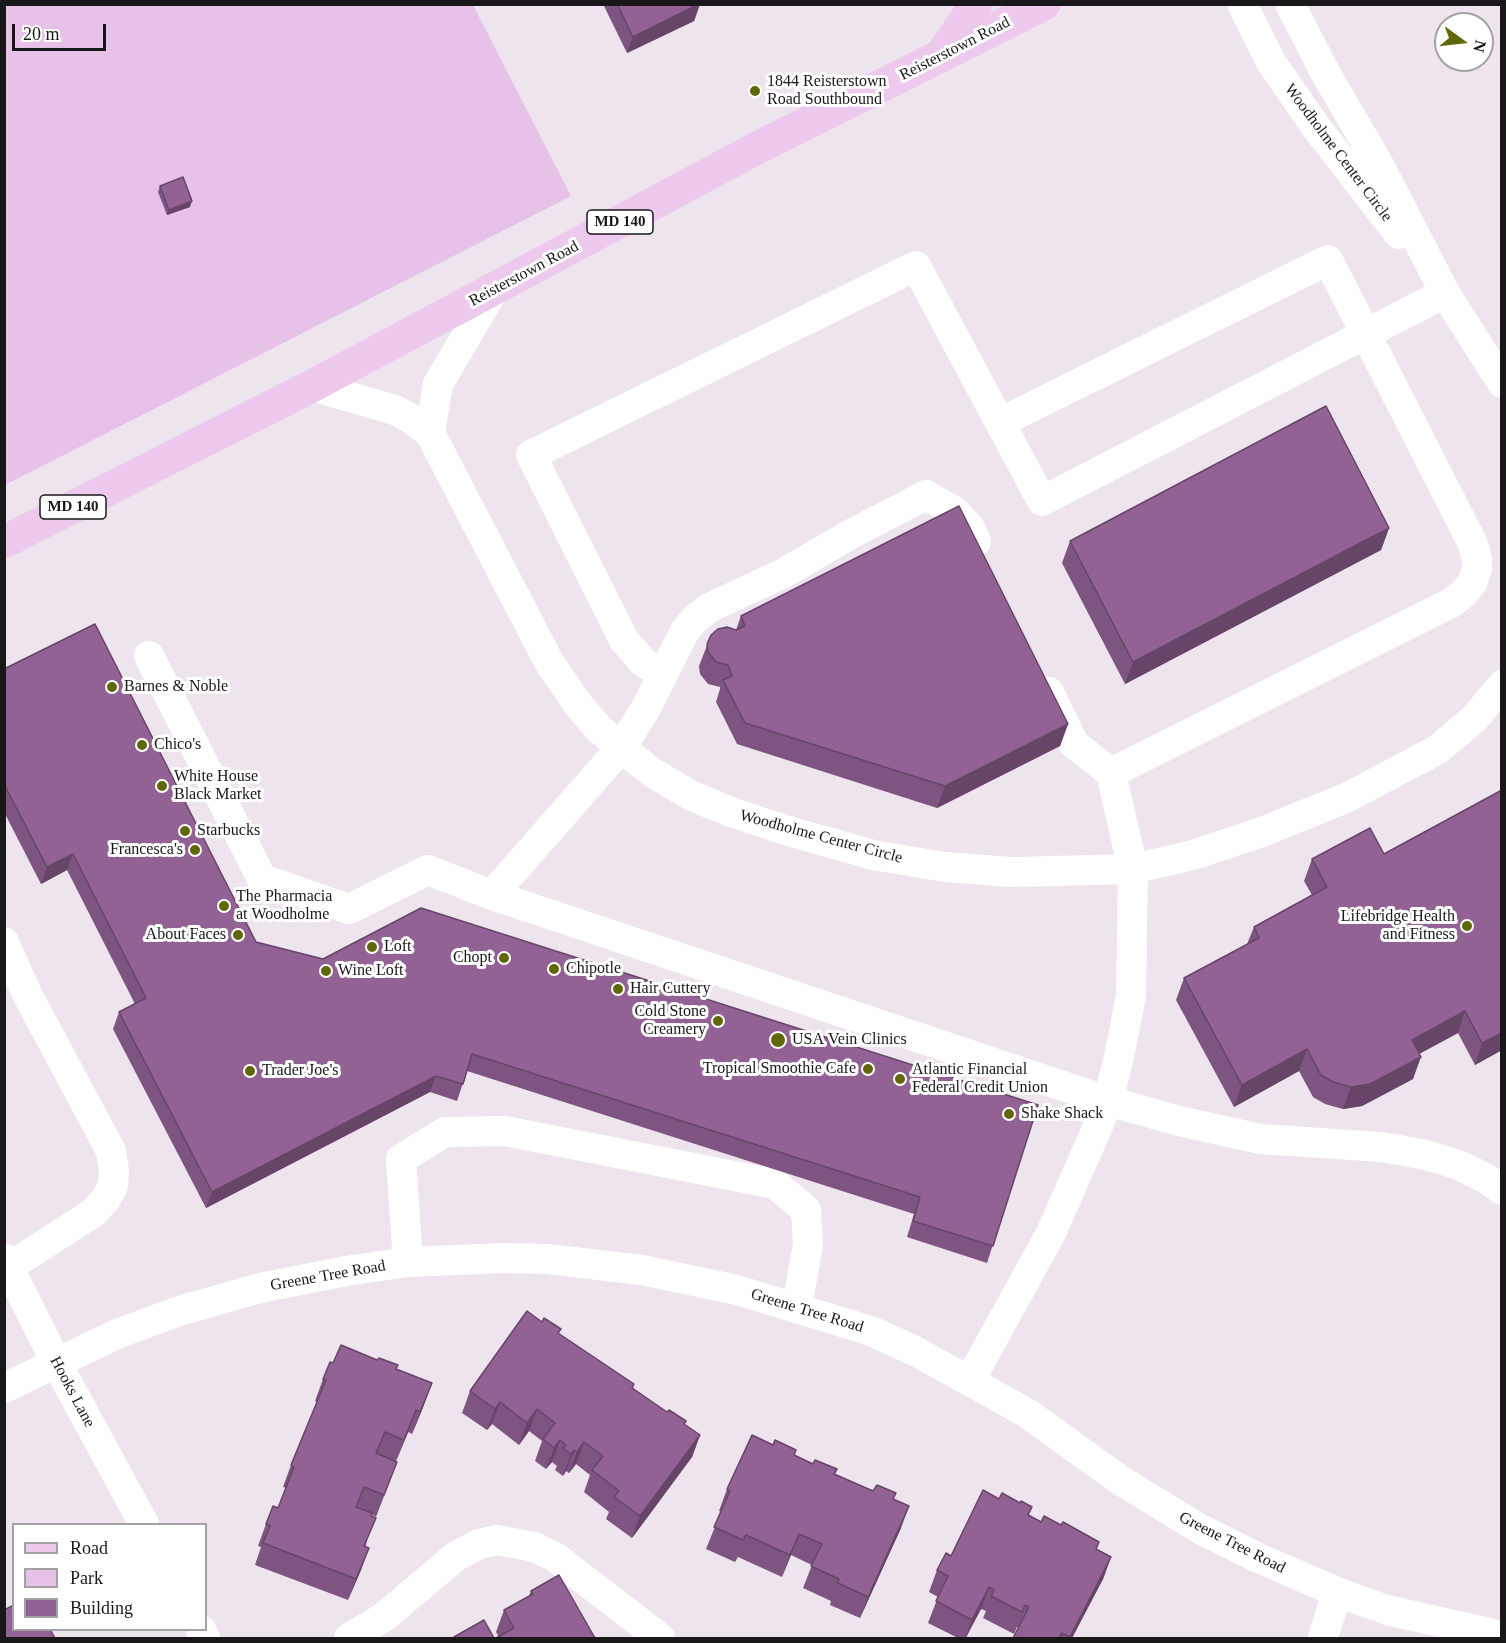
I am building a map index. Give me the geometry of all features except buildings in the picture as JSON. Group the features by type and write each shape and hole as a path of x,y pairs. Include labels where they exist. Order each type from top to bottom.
{"main road":[{"path":"940,58 976,4"},
{"name":"Reisterstown Road","path":"4,542 312,386 757,148 1044,4"}],"street":[{"name":"Woodholme Center Circle","path":"1242,4 1271,62 1316,127 1445,293"},
{"name":"Woodholme Center Circle","path":"1290,4 1327,76 1378,163 1445,293 1502,383"},
{"path":"1000,422 1328,260 1472,542 1477,558 1477,569 1472,583 1451,603 1111,773"},
{"path":"663,675 643,662 624,640 531,455 916,266 1042,501 1445,293"},
{"path":"430,433 438,384 493,291"},
{"name":"Woodholme Center Circle","path":"312,386 395,410 430,433 549,662 577,703 598,728 621,748 653,772 692,796 786,830 873,855 945,867 1011,872 1133,869 1192,855 1252,835 1346,798 1437,750 1475,718 1502,685"},
{"path":"492,895 621,748 646,708 685,631 709,608 784,573 851,534 926,495 954,512 970,528 986,561"},
{"path":"149,656 262,879 350,909 429,870 492,895 1108,1101 1179,1121 1260,1139 1382,1147 1426,1155 1497,1177"},
{"path":"970,1380 1051,1233 1108,1101 1131,996 1133,869 1111,773 1074,744 1038,669"},
{"path":"7,948 28,996 111,1151 114,1171 112,1185 105,1200 93,1213 7,1262"},
{"path":"408,1262 401,1159 445,1132 505,1131 775,1184 806,1210 808,1244 797,1307"},
{"name":"Greene Tree Road","path":"4,1388 117,1334 179,1311 260,1288 346,1271 408,1262 504,1258 592,1263 686,1278 797,1307 870,1331 915,1351 1027,1413 1120,1480 1200,1529 1279,1567 1387,1610 1502,1636"},
{"name":"Hooks Lane","path":"7,1262 56,1362 143,1523"},
{"path":"349,1638 384,1617 455,1557 478,1544 497,1540 534,1547 555,1557 660,1638"},
{"path":"1323,1638 1337,1592"}],"green space":[{"path":"5,5 473,5 571,196 5,485"}],"place":[{"name":"1844 Reisterstown Road Southbound","path":"755,91"},
{"name":"Barnes & Noble","path":"112,687"},
{"name":"Chico's","path":"142,745"},
{"name":"White House Black Market","path":"162,786"},
{"name":"Starbucks","path":"185,831"},
{"name":"Francesca's","path":"195,850"},
{"name":"The Pharmacia at Woodholme","path":"224,906"},
{"name":"Lifebridge Health and Fitness","path":"1467,926"},
{"name":"About Faces","path":"238,935"},
{"name":"Loft","path":"372,947"},
{"name":"Chopt","path":"504,958"},
{"name":"Chipotle","path":"554,969"},
{"name":"Wine Loft","path":"326,971"},
{"name":"Hair Cuttery","path":"618,989"},
{"name":"Cold Stone Creamery","path":"718,1021"},
{"name":"USA Vein Clinics","path":"778,1040"},
{"name":"Tropical Smoothie Cafe","path":"868,1069"},
{"name":"Trader Joe's","path":"250,1071"},
{"name":"Atlantic Financial Federal Credit Union","path":"900,1079"},
{"name":"Shake Shack","path":"1009,1114"}]}
